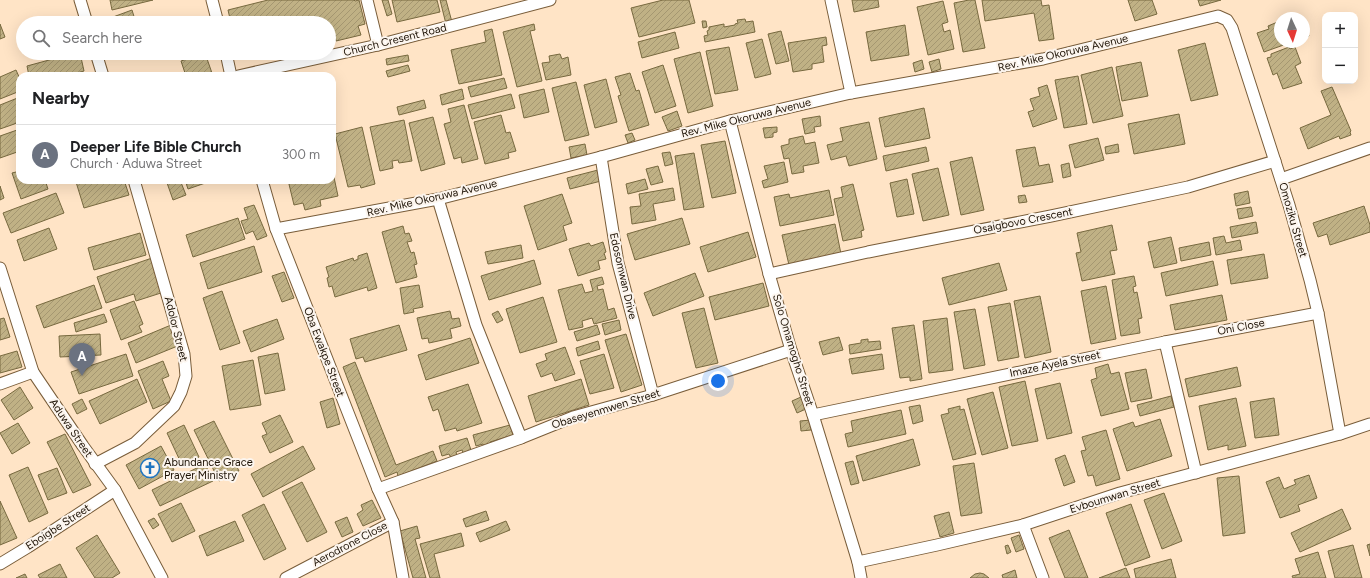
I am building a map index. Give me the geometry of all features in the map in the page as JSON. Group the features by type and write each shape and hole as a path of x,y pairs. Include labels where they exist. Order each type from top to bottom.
{"street":[{"path":"80,0 85,16"},
{"path":"212,0 216,16"},
{"path":"366,0 378,46"},
{"name":"Church Cresent Road","path":"336,55 378,46 513,5 550,0"},
{"path":"831,0 851,93"},
{"name":"Rev. Mike Okoruwa Avenue","path":"276,229 438,199 601,157 730,121 851,93 1043,60 1218,16"},
{"name":"Omoziku Street","path":"1218,16 1227,20 1232,28 1291,212 1318,313 1340,434"},
{"path":"98,60 102,72"},
{"path":"228,60 230,72"},
{"name":"Church Cresent Road","path":"257,72 313,60"},
{"name":"Solo Omamogho Street","path":"730,121 769,274 791,350 813,415 858,562 861,578"},
{"path":"1281,179 1370,148"},
{"name":"Edosomwan Drive","path":"601,157 618,263 653,394"},
{"name":"Osaigbovo Crescent","path":"769,274 868,252 1188,187 1275,161"},
{"name":"Adolor Street","path":"95,464 135,443 174,406 181,392 186,376 184,354 135,184"},
{"name":"Oba Ewakpe Street","path":"263,184 276,229 378,489 393,522 403,578"},
{"path":"438,199 476,325 521,438"},
{"name":"Aduwa Street","path":"0,268 33,372 95,464 115,490 162,578"},
{"name":"Oni Close","path":"1165,342 1318,313"},
{"path":"1165,342 1196,473"},
{"name":"Imaze Ayela Street","path":"813,415 1165,342"},
{"name":"Obaseyenmwen Street","path":"378,489 521,438 573,417 653,394 791,350"},
{"path":"0,384 33,372"},
{"name":"Evboumwan Street","path":"858,562 1023,525 1120,494 1340,434 1370,424"},
{"name":"Eboigbe Street","path":"0,564 115,490"},
{"name":"Aerodrone Close","path":"286,578 393,522"},
{"path":"1023,525 1043,578"}],"building":[{"path":"110,0 153,0 112,10"},
{"path":"268,0 359,0 365,24 358,26 361,35 336,41 336,16 229,16 228,10"},
{"path":"382,0 388,0 392,14 387,16"},
{"path":"392,0 437,0 440,12 397,22"},
{"path":"440,0 446,0 452,22 446,24"},
{"path":"663,0 689,0 695,23 639,37 631,8"},
{"path":"852,0 878,0 879,7 854,12"},
{"path":"975,0 985,48 963,52 954,3"},
{"path":"982,0 1041,0 1042,6 1049,5 1054,39 1039,41 1034,13 985,21"},
{"path":"1128,0 1152,0 1157,14 1135,21"},
{"path":"1198,0 1221,0 1200,6"},
{"path":"943,1 948,22 942,24 944,32 950,30 954,49 928,55 917,7"},
{"path":"132,10 134,16 116,16"},
{"path":"745,19 746,22 753,21 755,32 705,42 704,36 708,35 707,31 709,30 709,27 724,24 724,27 735,25 738,23 737,20"},
{"path":"702,21 706,21 707,27 703,28"},
{"path":"0,24 5,37 0,39"},
{"path":"534,24 535,30 530,31 542,81 517,87 503,32"},
{"path":"1274,24 1275,48 1264,52 1257,33 1269,29 1268,26"},
{"path":"905,25 909,55 871,61 866,32"},
{"path":"492,29 502,75 459,84 451,50 486,42 484,31"},
{"path":"781,31 789,61 776,64 768,34"},
{"path":"675,32 679,48 642,58 638,42"},
{"path":"826,37 827,45 822,46 824,62 812,64 812,69 793,72 788,43"},
{"path":"762,39 771,74 755,78 746,43"},
{"path":"1205,43 1218,95 1191,101 1178,50"},
{"path":"729,47 738,90 715,94 706,51"},
{"path":"1286,48 1295,48 1301,63 1295,66 1302,83 1283,89 1277,73 1273,75 1267,58 1271,57 1271,54"},
{"path":"700,52 713,106 688,113 674,59"},
{"path":"560,54 562,59 568,57 571,75 546,80 542,63 550,62 549,56"},
{"path":"408,55 409,61 387,65 386,59"},
{"path":"939,59 941,69 932,72 929,62"},
{"path":"49,60 82,60 84,71 28,72 27,66"},
{"path":"207,60 212,72 185,72 181,61"},
{"path":"922,60 924,69 915,72 913,63"},
{"path":"1141,62 1148,96 1122,101 1116,67"},
{"path":"408,65 410,71 388,77 386,71"},
{"path":"663,65 676,106 655,113 642,72"},
{"path":"1112,67 1123,116 1093,123 1081,75"},
{"path":"16,70 16,93 0,99 0,77"},
{"path":"630,73 636,91 639,90 649,125 629,131 618,96 621,95 615,77"},
{"path":"1078,76 1087,124 1064,128 1055,80"},
{"path":"504,78 507,88 471,97 468,87"},
{"path":"606,79 617,122 595,128 584,85"},
{"path":"576,82 589,135 565,141 552,88"},
{"path":"1047,85 1057,119 1033,127 1028,112 1034,110 1030,99 1040,96 1038,88"},
{"path":"1332,87 1351,131 1351,135 1340,139 1339,136 1308,149 1300,128 1331,115 1321,91"},
{"path":"462,89 464,99 442,105 440,95"},
{"path":"544,89 549,112 524,118 519,95"},
{"path":"511,94 515,108 472,119 468,105"},
{"path":"16,99 16,123 0,129 0,105"},
{"path":"424,100 426,108 399,115 397,107"},
{"path":"464,105 478,159 462,163 461,157 454,159 444,124 451,122 448,109"},
{"path":"924,108 930,138 885,147 879,118"},
{"path":"677,111 682,126 668,131 662,117"},
{"path":"1179,114 1185,144 1134,154 1128,124"},
{"path":"501,115 506,133 510,132 516,151 508,153 509,158 485,164 474,122"},
{"path":"820,116 821,126 814,127 815,132 805,134 802,119"},
{"path":"433,117 445,164 421,171 409,123"},
{"path":"404,120 412,161 399,163 398,160 392,161 393,168 380,171 370,127"},
{"path":"869,122 877,159 849,166 846,156 831,160 827,145 843,141 840,128"},
{"path":"362,127 375,184 361,188 360,185 348,187 336,134"},
{"path":"777,127 777,132 773,133 773,137 765,138 763,128"},
{"path":"16,130 16,152 0,158 0,136"},
{"path":"632,133 635,140 628,143 625,135"},
{"path":"803,136 805,144 815,142 819,163 803,166 804,172 792,174 789,158 784,159 781,146 789,144 789,139"},
{"path":"1098,138 1104,160 1075,168 1069,145"},
{"path":"725,141 736,193 712,198 701,145"},
{"path":"585,144 587,155 571,158 569,147"},
{"path":"1118,144 1119,152 1106,154 1105,147"},
{"path":"926,147 929,161 886,171 883,156"},
{"path":"1035,147 1039,166 1049,164 1053,182 1023,187 1016,150"},
{"path":"670,152 673,164 665,166 662,153"},
{"path":"694,153 704,207 684,210 675,156"},
{"path":"972,157 984,210 961,215 950,162"},
{"path":"784,162 788,182 764,188 762,181 768,179 764,166"},
{"path":"1069,163 1071,176 1063,178 1061,165"},
{"path":"658,166 663,182 651,185 646,169"},
{"path":"938,168 949,215 923,221 912,174"},
{"path":"598,170 601,181 570,189 567,178"},
{"path":"16,172 16,184 46,184 48,189 21,199 12,173"},
{"path":"645,179 648,189 628,194 626,184"},
{"path":"907,179 914,214 897,217 890,183"},
{"path":"77,184 125,184 129,195 84,208"},
{"path":"167,184 182,184 186,195 173,200"},
{"path":"186,184 202,184 188,189"},
{"path":"289,184 335,184 338,196 320,200 321,206 305,210 303,203 294,205"},
{"path":"853,184 864,230 861,231 862,237 843,241 834,199 843,197 841,187"},
{"path":"0,186 4,198 0,200"},
{"path":"673,188 675,200 653,204 656,220 632,224 630,207 641,206 639,194"},
{"path":"829,190 834,215 780,226 774,197 789,194 790,198"},
{"path":"1248,191 1250,203 1236,206 1234,194"},
{"path":"56,193 64,213 11,233 3,213"},
{"path":"562,194 572,223 563,226 567,240 538,250 524,206"},
{"path":"1025,195 1027,202 1019,203 1018,196"},
{"path":"254,205 267,236 257,240 253,231 246,234 241,221 248,219 244,208"},
{"path":"1364,206 1370,225 1370,232 1330,245 1327,234 1318,237 1313,223"},
{"path":"1251,207 1253,216 1239,219 1237,209"},
{"path":"238,218 245,239 193,257 186,235"},
{"path":"682,218 690,244 635,260 627,234"},
{"path":"1256,222 1258,233 1232,238 1230,227"},
{"path":"835,224 841,254 789,265 782,235"},
{"path":"1112,225 1117,250 1110,251 1115,274 1082,281 1076,253 1081,252 1077,233"},
{"path":"403,226 405,234 409,233 412,241 407,242 411,253 414,252 417,264 414,265 417,277 396,283 382,232"},
{"path":"49,228 57,249 24,261 17,240"},
{"path":"748,232 756,257 708,272 700,247"},
{"path":"140,233 146,255 94,270 88,248"},
{"path":"1224,236 1226,243 1240,240 1242,250 1216,255 1213,238"},
{"path":"1171,237 1177,263 1154,268 1148,242"},
{"path":"603,242 606,252 604,253 606,259 598,261 600,269 578,276 569,249 589,243 591,246"},
{"path":"1209,242 1211,255 1181,261 1179,248"},
{"path":"521,245 523,258 488,264 485,252"},
{"path":"254,246 262,272 208,289 200,263"},
{"path":"367,253 377,288 368,291 367,287 335,297 332,286 329,287 327,278 329,277 326,267 353,258 354,261 358,259 358,256"},
{"path":"1264,254 1268,278 1231,284 1227,260"},
{"path":"152,258 164,292 136,301 134,294 106,303 97,277"},
{"path":"534,260 541,284 489,300 481,276"},
{"path":"1213,261 1218,285 1166,296 1161,273"},
{"path":"999,263 1007,290 949,305 942,278"},
{"path":"284,272 294,298 282,302 272,276"},
{"path":"695,273 704,296 653,316 644,293"},
{"path":"1134,276 1136,286 1133,287 1134,293 1137,292 1142,318 1138,319 1140,333 1121,336 1112,280"},
{"path":"602,277 604,284 597,286 598,290 603,289 608,310 614,308 617,318 594,324 592,318 582,321 583,327 569,330 558,290 582,284 585,293 593,291 590,280"},
{"path":"763,283 769,306 715,320 709,297"},
{"path":"94,285 102,308 44,328 36,306"},
{"path":"419,285 423,307 413,309 414,312 404,314 400,288"},
{"path":"1106,286 1116,339 1091,344 1081,291"},
{"path":"222,291 240,343 220,350 203,298"},
{"path":"1222,295 1227,320 1175,330 1170,305"},
{"path":"1040,296 1051,352 1025,358 1014,301"},
{"path":"543,297 557,342 520,353 506,309"},
{"path":"134,301 143,324 139,326 142,332 121,340 110,310"},
{"path":"1010,303 1019,357 998,361 988,307"},
{"path":"704,308 718,363 696,368 682,313"},
{"path":"975,309 985,365 964,369 954,312"},
{"path":"450,311 452,319 459,318 461,326 450,329 452,338 429,343 428,338 422,339 417,318"},
{"path":"498,311 503,320 497,323 492,314"},
{"path":"104,314 107,322 76,332 74,323"},
{"path":"4,318 10,337 0,340 0,319"},
{"path":"947,318 953,370 929,373 923,321"},
{"path":"277,319 284,339 251,352 243,331"},
{"path":"619,320 621,330 605,335 602,324"},
{"path":"171,325 180,345 136,363 128,343"},
{"path":"399,325 407,350 365,362 363,357 356,359 350,339"},
{"path":"597,325 600,334 577,341 574,332"},
{"path":"914,325 922,379 910,381 910,377 900,378 892,328"},
{"path":"100,334 101,355 60,357 59,336"},
{"path":"626,334 642,385 621,392 605,340"},
{"path":"839,337 843,350 823,355 819,342"},
{"path":"470,338 479,363 426,380 418,355"},
{"path":"868,339 868,342 880,341 881,349 850,354 849,345 861,343 861,340"},
{"path":"598,341 600,349 578,356 576,348"},
{"path":"565,347 575,374 555,381 552,373 541,377 536,364 547,360 545,354"},
{"path":"17,351 22,367 0,373 0,356"},
{"path":"278,353 285,390 265,394 258,357"},
{"path":"126,354 133,376 79,394 71,372"},
{"path":"604,354 614,388 590,394 580,361"},
{"path":"882,354 884,369 852,374 849,359"},
{"path":"253,360 261,405 230,410 222,366"},
{"path":"163,361 169,376 162,379 171,401 153,409 138,371"},
{"path":"355,362 396,465 433,451 437,461 398,476 397,472 385,477 343,367"},
{"path":"1108,364 1111,374 1119,372 1129,409 1101,416 1091,380 1097,378 1095,368"},
{"path":"1237,367 1241,386 1189,397 1185,379"},
{"path":"1146,369 1152,398 1131,402 1125,373"},
{"path":"137,379 147,402 100,424 89,401"},
{"path":"581,379 589,405 536,422 528,396"},
{"path":"1025,381 1038,441 1012,446 999,387"},
{"path":"1060,383 1072,433 1047,439 1035,389"},
{"path":"468,384 482,423 457,431 456,428 445,431 438,409 433,411 428,397"},
{"path":"20,387 33,408 14,420 1,400"},
{"path":"993,392 1008,448 982,455 967,399"},
{"path":"1171,396 1174,407 1140,416 1137,405"},
{"path":"801,397 806,409 797,413 792,401"},
{"path":"333,398 340,424 327,428 320,402"},
{"path":"1236,398 1246,446 1228,450 1228,445 1208,450 1199,406"},
{"path":"1274,398 1279,435 1255,438 1250,402"},
{"path":"82,399 87,409 77,414 72,404"},
{"path":"920,405 923,421 913,424 909,407"},
{"path":"960,406 960,410 964,409 976,454 953,460 941,415 949,413 948,409"},
{"path":"901,410 906,434 848,447 845,434 853,432 851,421"},
{"path":"280,415 293,442 270,453 262,436 267,434 262,423"},
{"path":"1160,419 1172,456 1127,471 1113,429 1133,422 1135,427"},
{"path":"811,420 811,430 801,431 800,421"},
{"path":"214,421 239,471 219,481 194,430"},
{"path":"18,423 30,443 12,454 0,433"},
{"path":"184,425 199,457 182,465 167,433"},
{"path":"510,425 513,435 490,442 492,446 485,448 483,444 476,446 473,435"},
{"path":"1106,430 1120,479 1096,486 1093,475 1088,476 1081,451 1086,450 1082,437"},
{"path":"65,434 91,485 73,493 47,442"},
{"path":"467,438 472,453 464,455 462,450 456,452 457,456 451,458 449,454 442,456 439,446"},
{"path":"913,439 920,465 863,481 856,456"},
{"name":"Abundance Grace Prayer Ministry","path":"161,446 174,470 139,489 126,465"},
{"path":"303,446 315,469 263,497 251,474"},
{"path":"1065,455 1075,482 1064,486 1055,459"},
{"path":"853,461 859,483 851,485 845,463"},
{"path":"974,463 982,513 961,516 953,466"},
{"path":"205,464 213,481 160,506 152,490"},
{"path":"28,467 48,513 29,522 9,475"},
{"path":"57,468 67,493 48,500 38,475"},
{"path":"1309,475 1317,498 1298,505 1300,511 1280,518 1266,482 1279,477 1284,489 1296,484 1294,480"},
{"path":"1239,476 1245,533 1223,536 1217,478"},
{"path":"302,482 327,532 307,542 282,492"},
{"path":"1164,493 1182,541 1162,549 1144,500"},
{"path":"372,500 381,518 363,526 357,514 363,510 361,505"},
{"path":"0,501 17,538 0,545"},
{"path":"181,503 195,531 172,542 158,514"},
{"path":"264,504 286,549 264,560 242,515"},
{"path":"1131,504 1150,557 1125,566 1106,513"},
{"path":"1342,509 1351,529 1300,552 1291,533"},
{"path":"486,511 489,520 466,527 463,519"},
{"path":"949,512 954,533 940,537 934,516"},
{"path":"347,517 353,532 342,537 335,522"},
{"path":"154,518 159,525 153,529 148,521"},
{"path":"235,521 244,541 207,556 199,536"},
{"path":"506,521 510,530 480,542 476,533"},
{"path":"417,526 420,538 415,539 426,578 413,578 400,531"},
{"path":"1069,530 1088,578 1065,578 1049,538"},
{"path":"461,533 464,546 434,554 440,578 430,578 420,544"},
{"path":"97,535 120,573 112,578 95,578 76,548"},
{"path":"1019,535 1024,549 1016,552 1011,538"},
{"path":"1370,544 1370,556 1367,545"},
{"path":"1008,545 1011,552 1007,554 1005,546"},
{"path":"1353,545 1362,578 1335,578 1328,551"},
{"path":"1318,552 1326,578 1293,578 1292,576 1300,574 1295,559"},
{"path":"1171,559 1176,578 1136,578 1134,569"},
{"path":"60,564 67,578 40,578 38,575"},
{"path":"1126,568 1130,578 1099,578"},
{"path":"1015,570 1017,578 1003,578 1002,575"},
{"path":"980,573 989,578 970,578 975,574"},
{"path":"25,574 27,578 16,578"}],"place":[{"name":"Deeper Life Bible Church","path":"82,376"},
{"name":"Abundance Grace Prayer Ministry","path":"150,468"}]}
